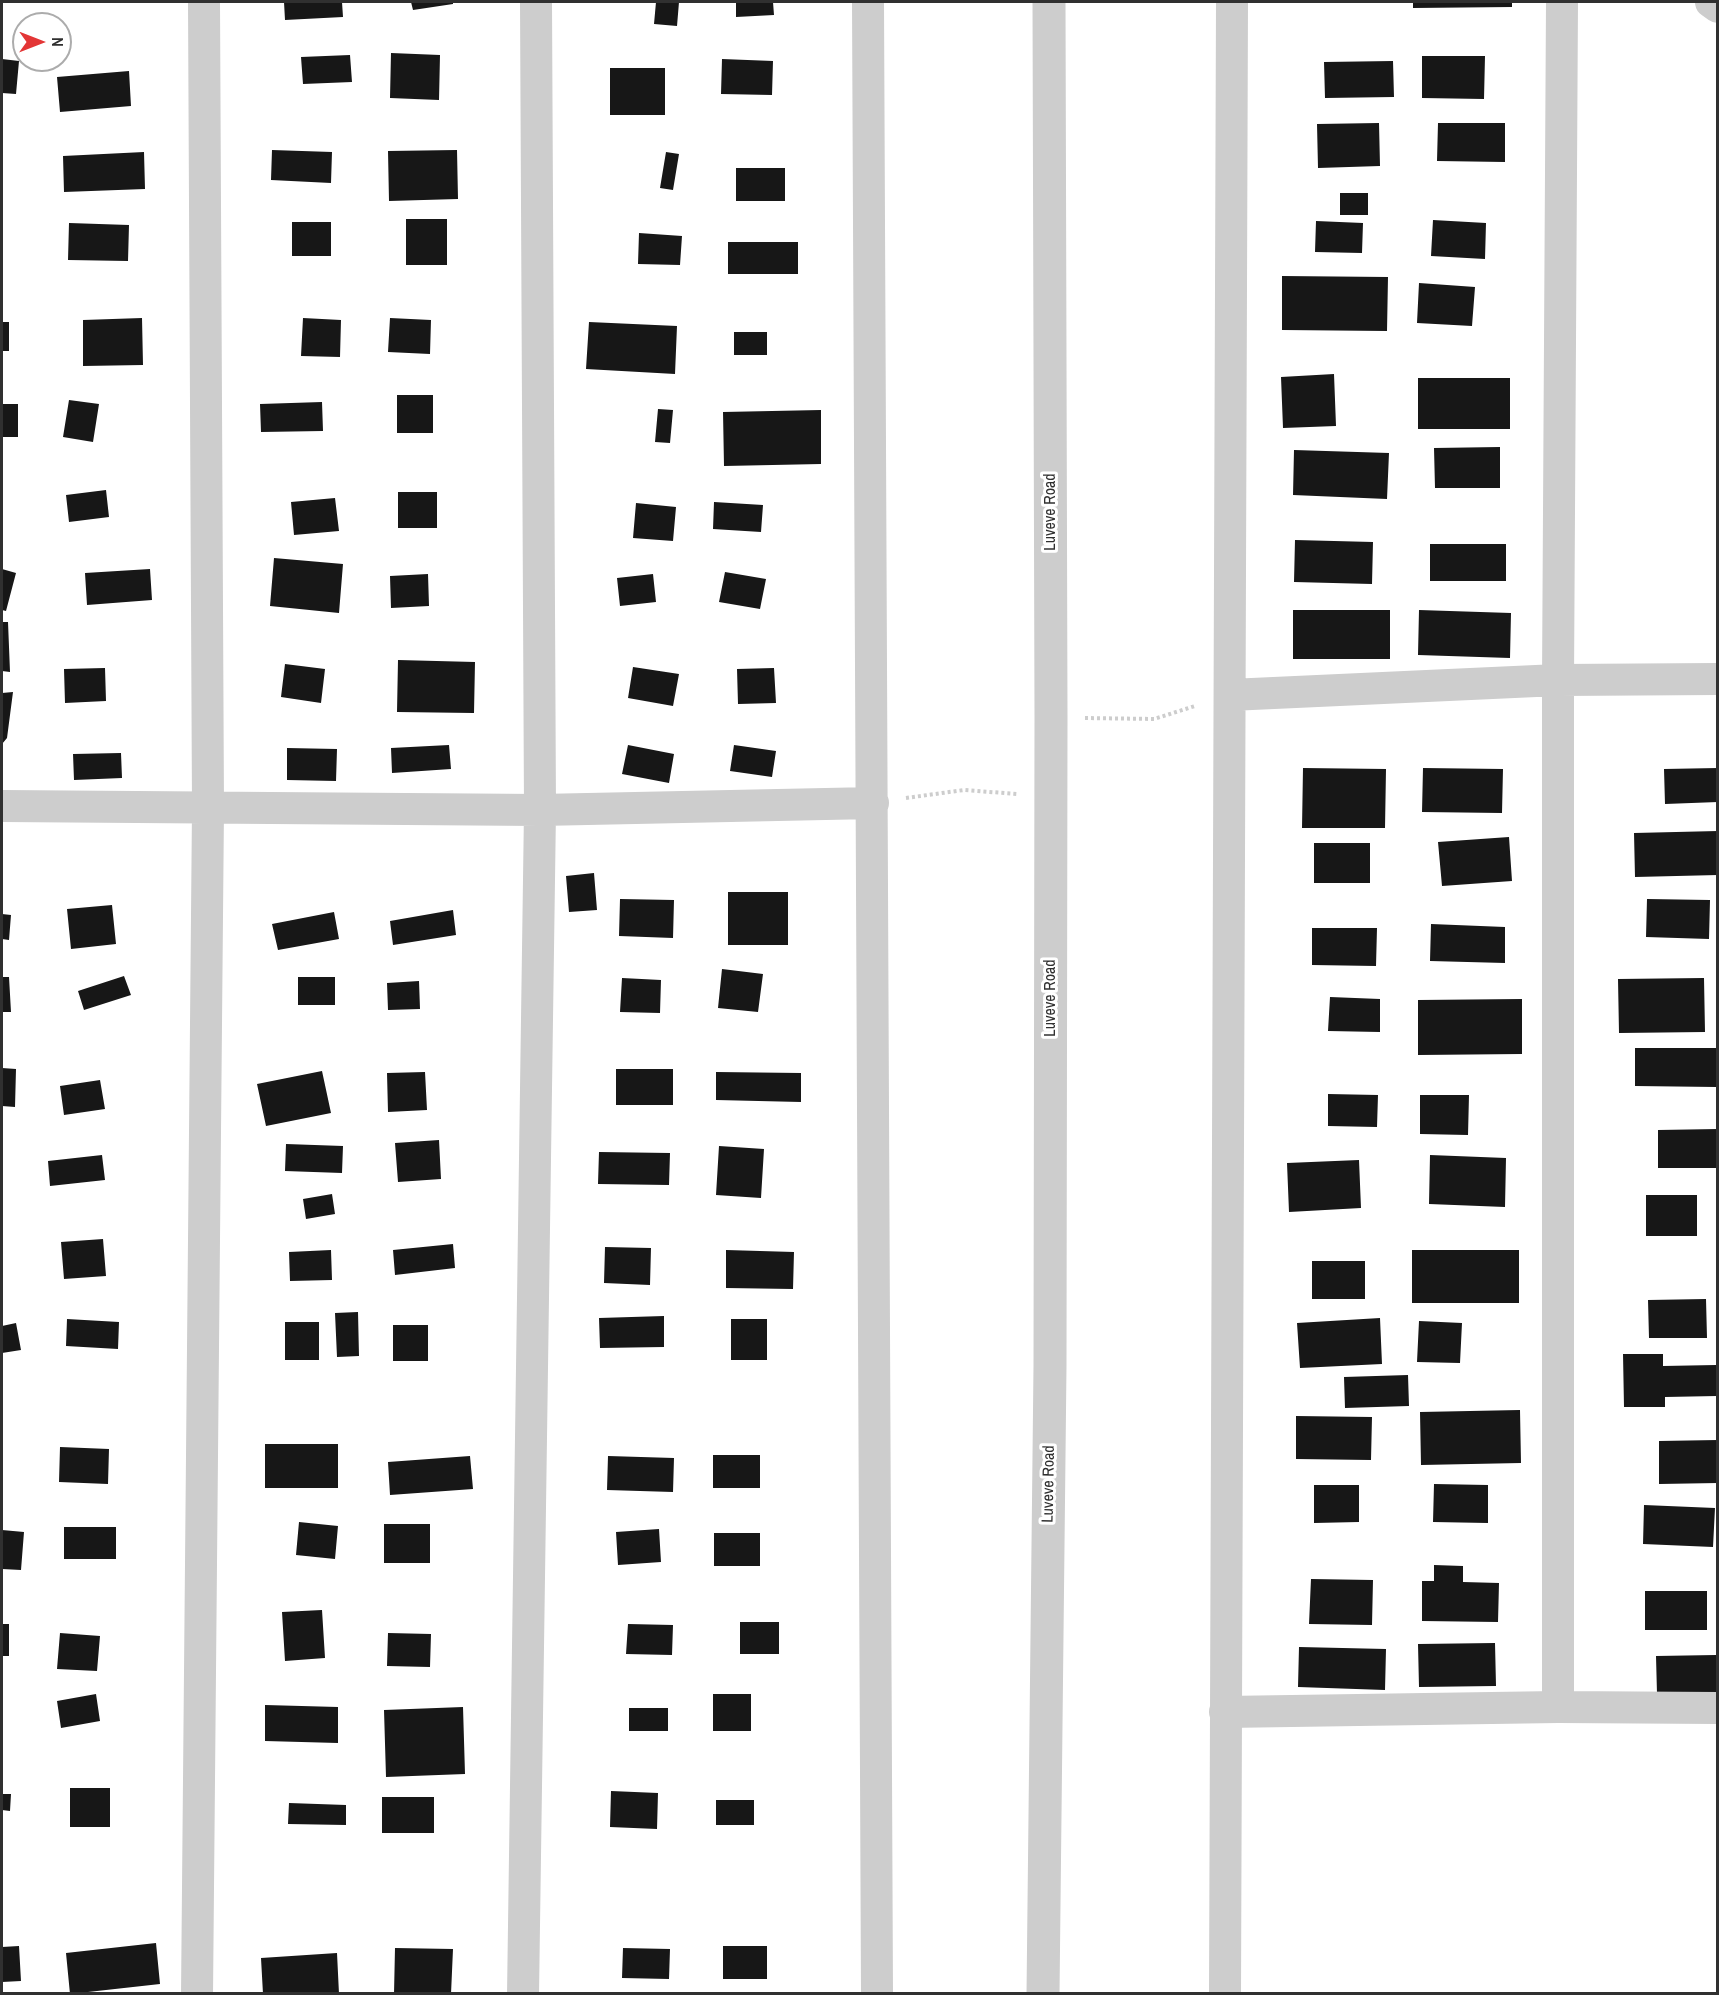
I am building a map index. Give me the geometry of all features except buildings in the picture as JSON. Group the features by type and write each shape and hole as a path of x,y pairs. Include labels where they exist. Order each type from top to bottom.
{"street":[{"path":"197,1994 208,808 204,2"},
{"path":"523,1994 540,810 536,2"},
{"path":"868,2 877,1994"},
{"name":"Luveve Road","path":"1043,1994 1050,1366 1049,2"},
{"path":"1225,1994 1232,2"},
{"path":"1558,1707 1558,680 1562,2"},
{"path":"1711,2 1718,7"},
{"path":"1230,695 1558,680 1718,679"},
{"path":"2,806 540,810 873,802"},
{"path":"1226,1712 1558,1707 1718,1708"}],"path":[{"path":"1051,718 1154,719 1230,695"},
{"path":"873,802 964,790 1051,796"}]}
